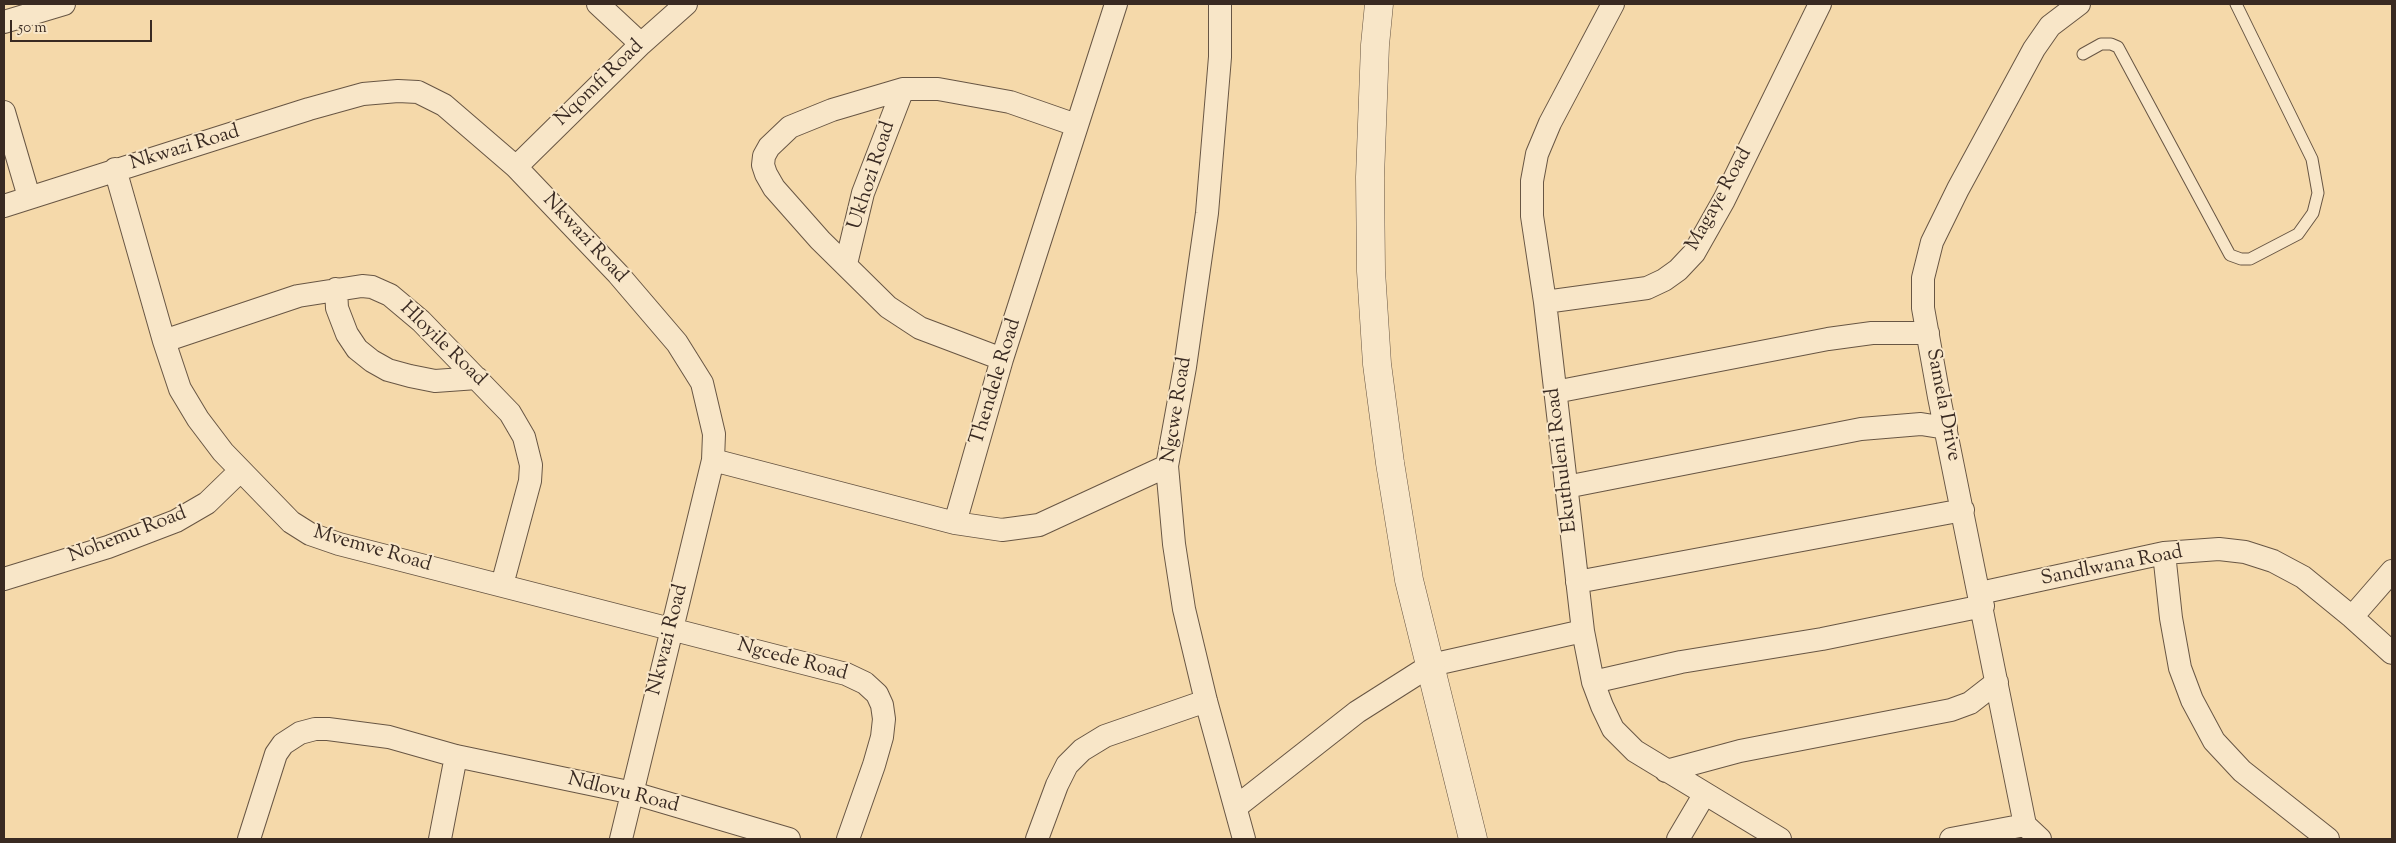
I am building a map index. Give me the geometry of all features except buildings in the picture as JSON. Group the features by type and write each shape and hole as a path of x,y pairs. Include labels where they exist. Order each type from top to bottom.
{"street":[{"path":"4,22 64,4"},
{"path":"598,4 640,44"},
{"name":"Nqomfi Road","path":"516,167 640,44 686,4"},
{"name":"Thendele Road","path":"956,523 1002,359 1116,4"},
{"name":"Ngcwe Road","path":"1220,4 1220,57 1207,213 1186,367 1167,466 1174,544 1180,581 1206,700 1244,839"},
{"path":"1379,4 1375,45 1370,177 1371,271 1377,364 1390,463 1409,580 1473,839"},
{"name":"Ekuthuleni Road","path":"1613,4 1550,124 1537,154 1532,181 1532,216 1545,302 1583,631 1593,682 1613,729 1635,752 1780,839"},
{"name":"Magaye Road","path":"1545,302 1647,288 1664,280 1678,270 1694,253 1724,200 1820,4"},
{"name":"Samela Drive","path":"2032,832 1997,682 1946,428 1923,308 1923,278 1932,242 1958,189 2034,49 2050,26 2079,4"},
{"name":"Ukhozi Road","path":"846,264 863,193 903,89"},
{"name":"Ukhozi Road","path":"1002,359 920,328 888,307 820,240 774,188 763,165 764,156 769,147 790,127 832,110 903,89 938,89 1010,102 1076,125"},
{"name":"Nkwazi Road","path":"4,206 116,169 362,94 398,91 418,92 444,105 516,167 618,274 677,343 702,383 714,434 714,460 621,839"},
{"path":"4,112 30,197"},
{"name":"Mvemve Road","path":"116,169 164,341 180,389 198,419 240,471 291,522 310,534 671,630"},
{"name":"Hloyile Road","path":"164,341 298,296 336,289 372,287 390,295 421,321 477,378 510,413 524,437 531,465 530,481 502,585"},
{"path":"336,289 337,308 347,334 357,350 372,361 388,370 410,376 435,380 477,378"},
{"path":"1555,392 1872,332 1928,333"},
{"path":"1566,487 1861,430 1921,424 1946,428"},
{"path":"714,460 956,523 1002,530 1039,524 1167,466"},
{"name":"Nohemu Road","path":"4,580 108,547 176,521 207,502 240,471"},
{"path":"1577,582 1963,510"},
{"name":"Sandlwana Road","path":"1593,682 1681,662 1822,639 2164,553 2219,549 2245,552 2273,561 2303,577 2392,653"},
{"path":"2164,553 2171,618 2180,668 2192,700 2214,741 2242,771 2328,839"},
{"path":"2352,617 2392,571"},
{"name":"Ngcede Road","path":"671,630 846,674 865,683 877,694 882,705 884,719 882,737 848,839"},
{"path":"1236,807 1357,712 1431,665 1583,631"},
{"path":"1666,771 1740,751 1950,710 1970,703 1997,682"},
{"path":"1037,839 1063,772 1067,765 1082,750 1105,736 1206,700"},
{"name":"Ndlovu Road","path":"249,839 276,754 283,744 300,733 315,729 328,729 389,737 456,756 633,793 789,839"},
{"path":"440,839 456,756"},
{"path":"1678,839 1704,795"},
{"path":"1951,839 2032,832"}],"lane":[{"path":"2083,54 2101,44 2111,44 2118,48 2230,255 2241,260 2250,259 2298,234 2313,214 2318,194 2312,159 2236,4"}]}
